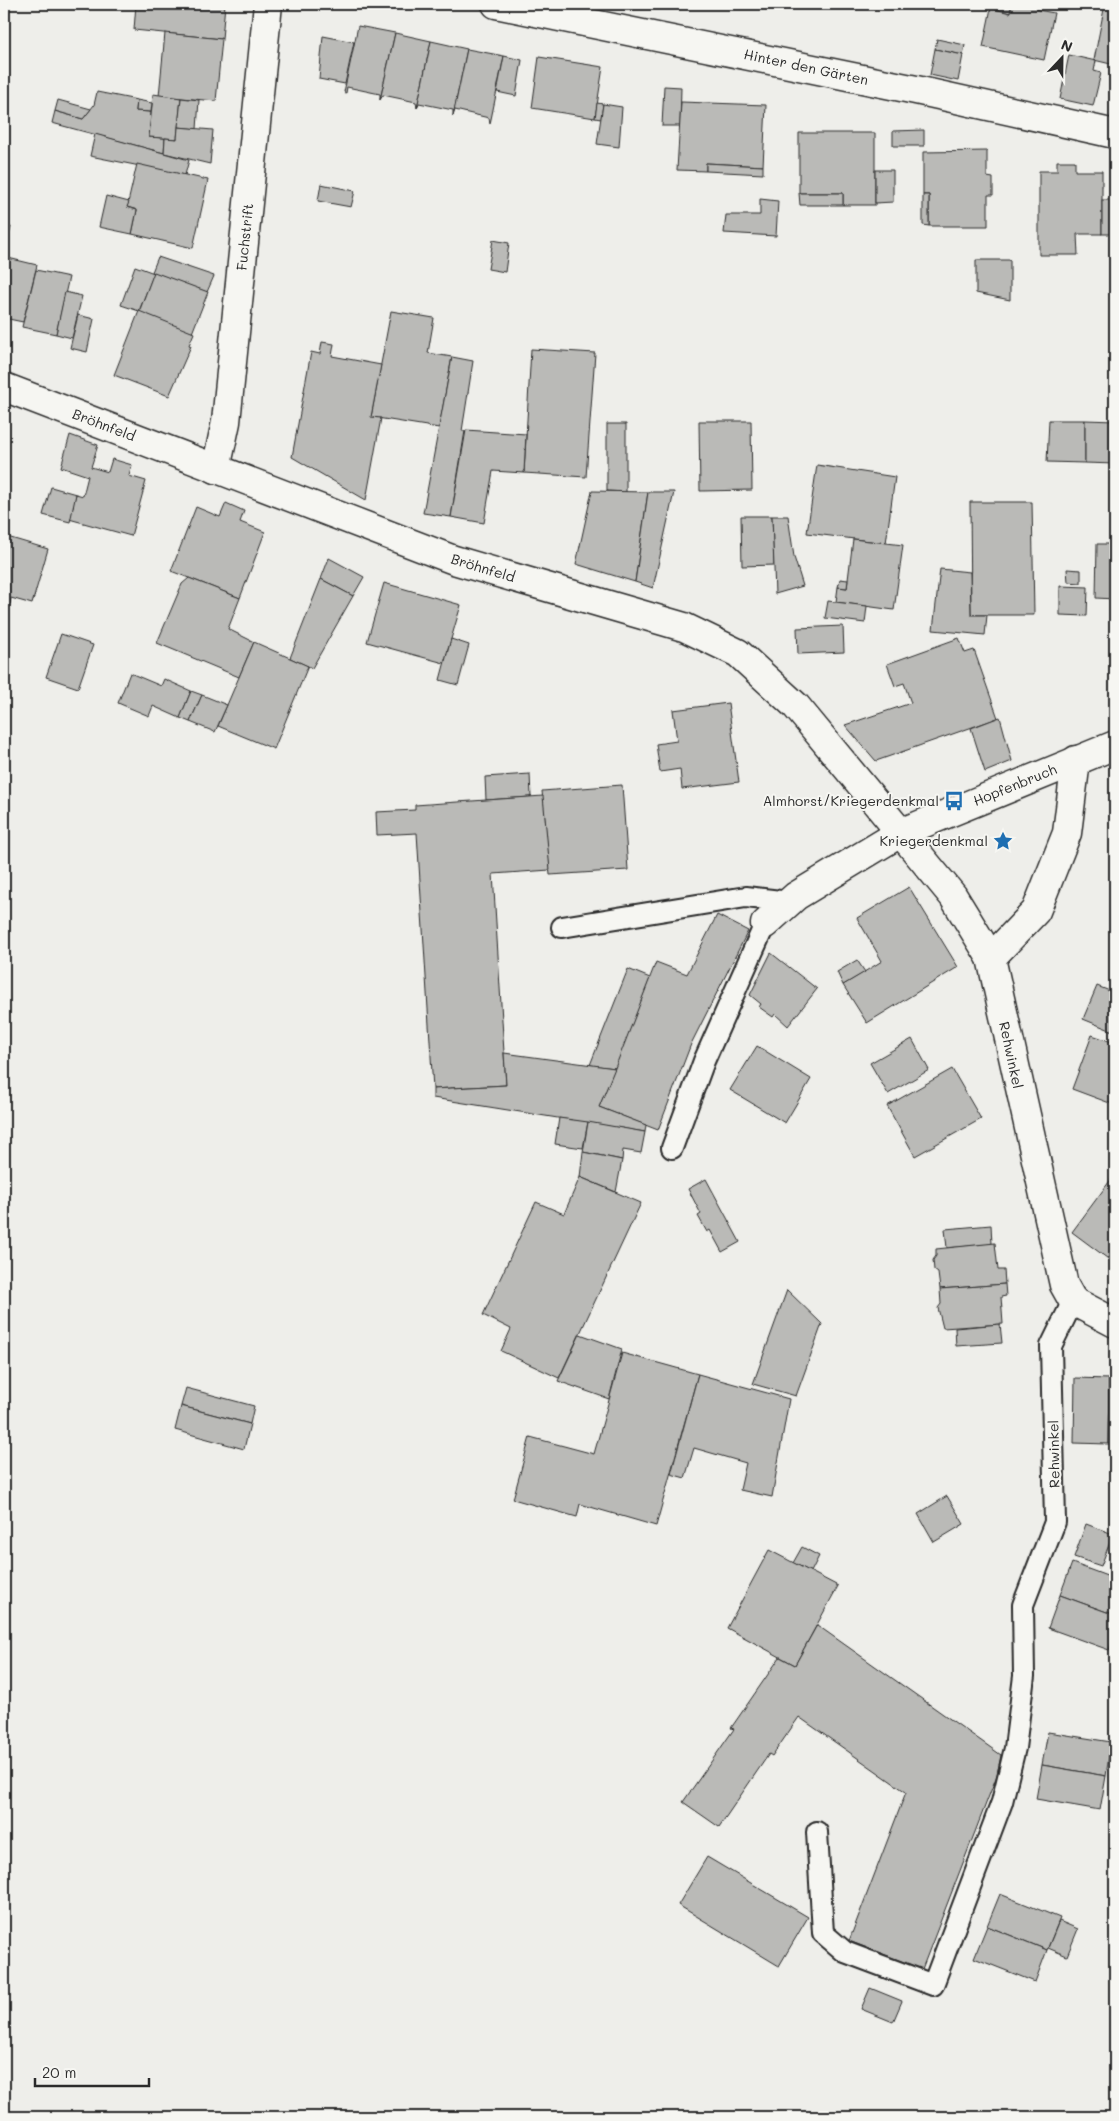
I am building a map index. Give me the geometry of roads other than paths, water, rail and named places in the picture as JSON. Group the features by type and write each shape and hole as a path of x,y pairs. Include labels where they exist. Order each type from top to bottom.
{"street":[{"name":"Fuchstrift","path":"216,469 226,422 268,4"},
{"name":"Hinter den Gärten","path":"496,4 916,90 1115,134"},
{"name":"Bröhnfeld","path":"4,386 454,560 684,627 738,654 796,706 900,832"},
{"name":"Hopfenbruch","path":"765,924 789,902 900,832 1115,745"},
{"path":"991,958 1036,911 1067,833 1076,760"},
{"name":"Rehwinkel","path":"900,832 953,896 991,958 1058,1269 1073,1301"},
{"path":"1073,1301 1115,1323"}],"lane":[{"path":"562,927 746,897 789,902"},
{"path":"672,1148 704,1061 765,924"},
{"name":"Rehwinkel","path":"817,1832 823,1933 845,1952 933,1985 1002,1802 1015,1748 1024,1676 1023,1605 1055,1522 1051,1346 1073,1301"}],"place":[{"name":"Almhorst/Kriegerdenkmal","path":"954,801"},
{"name":"Kriegerdenkmal","path":"1003,841"}]}
